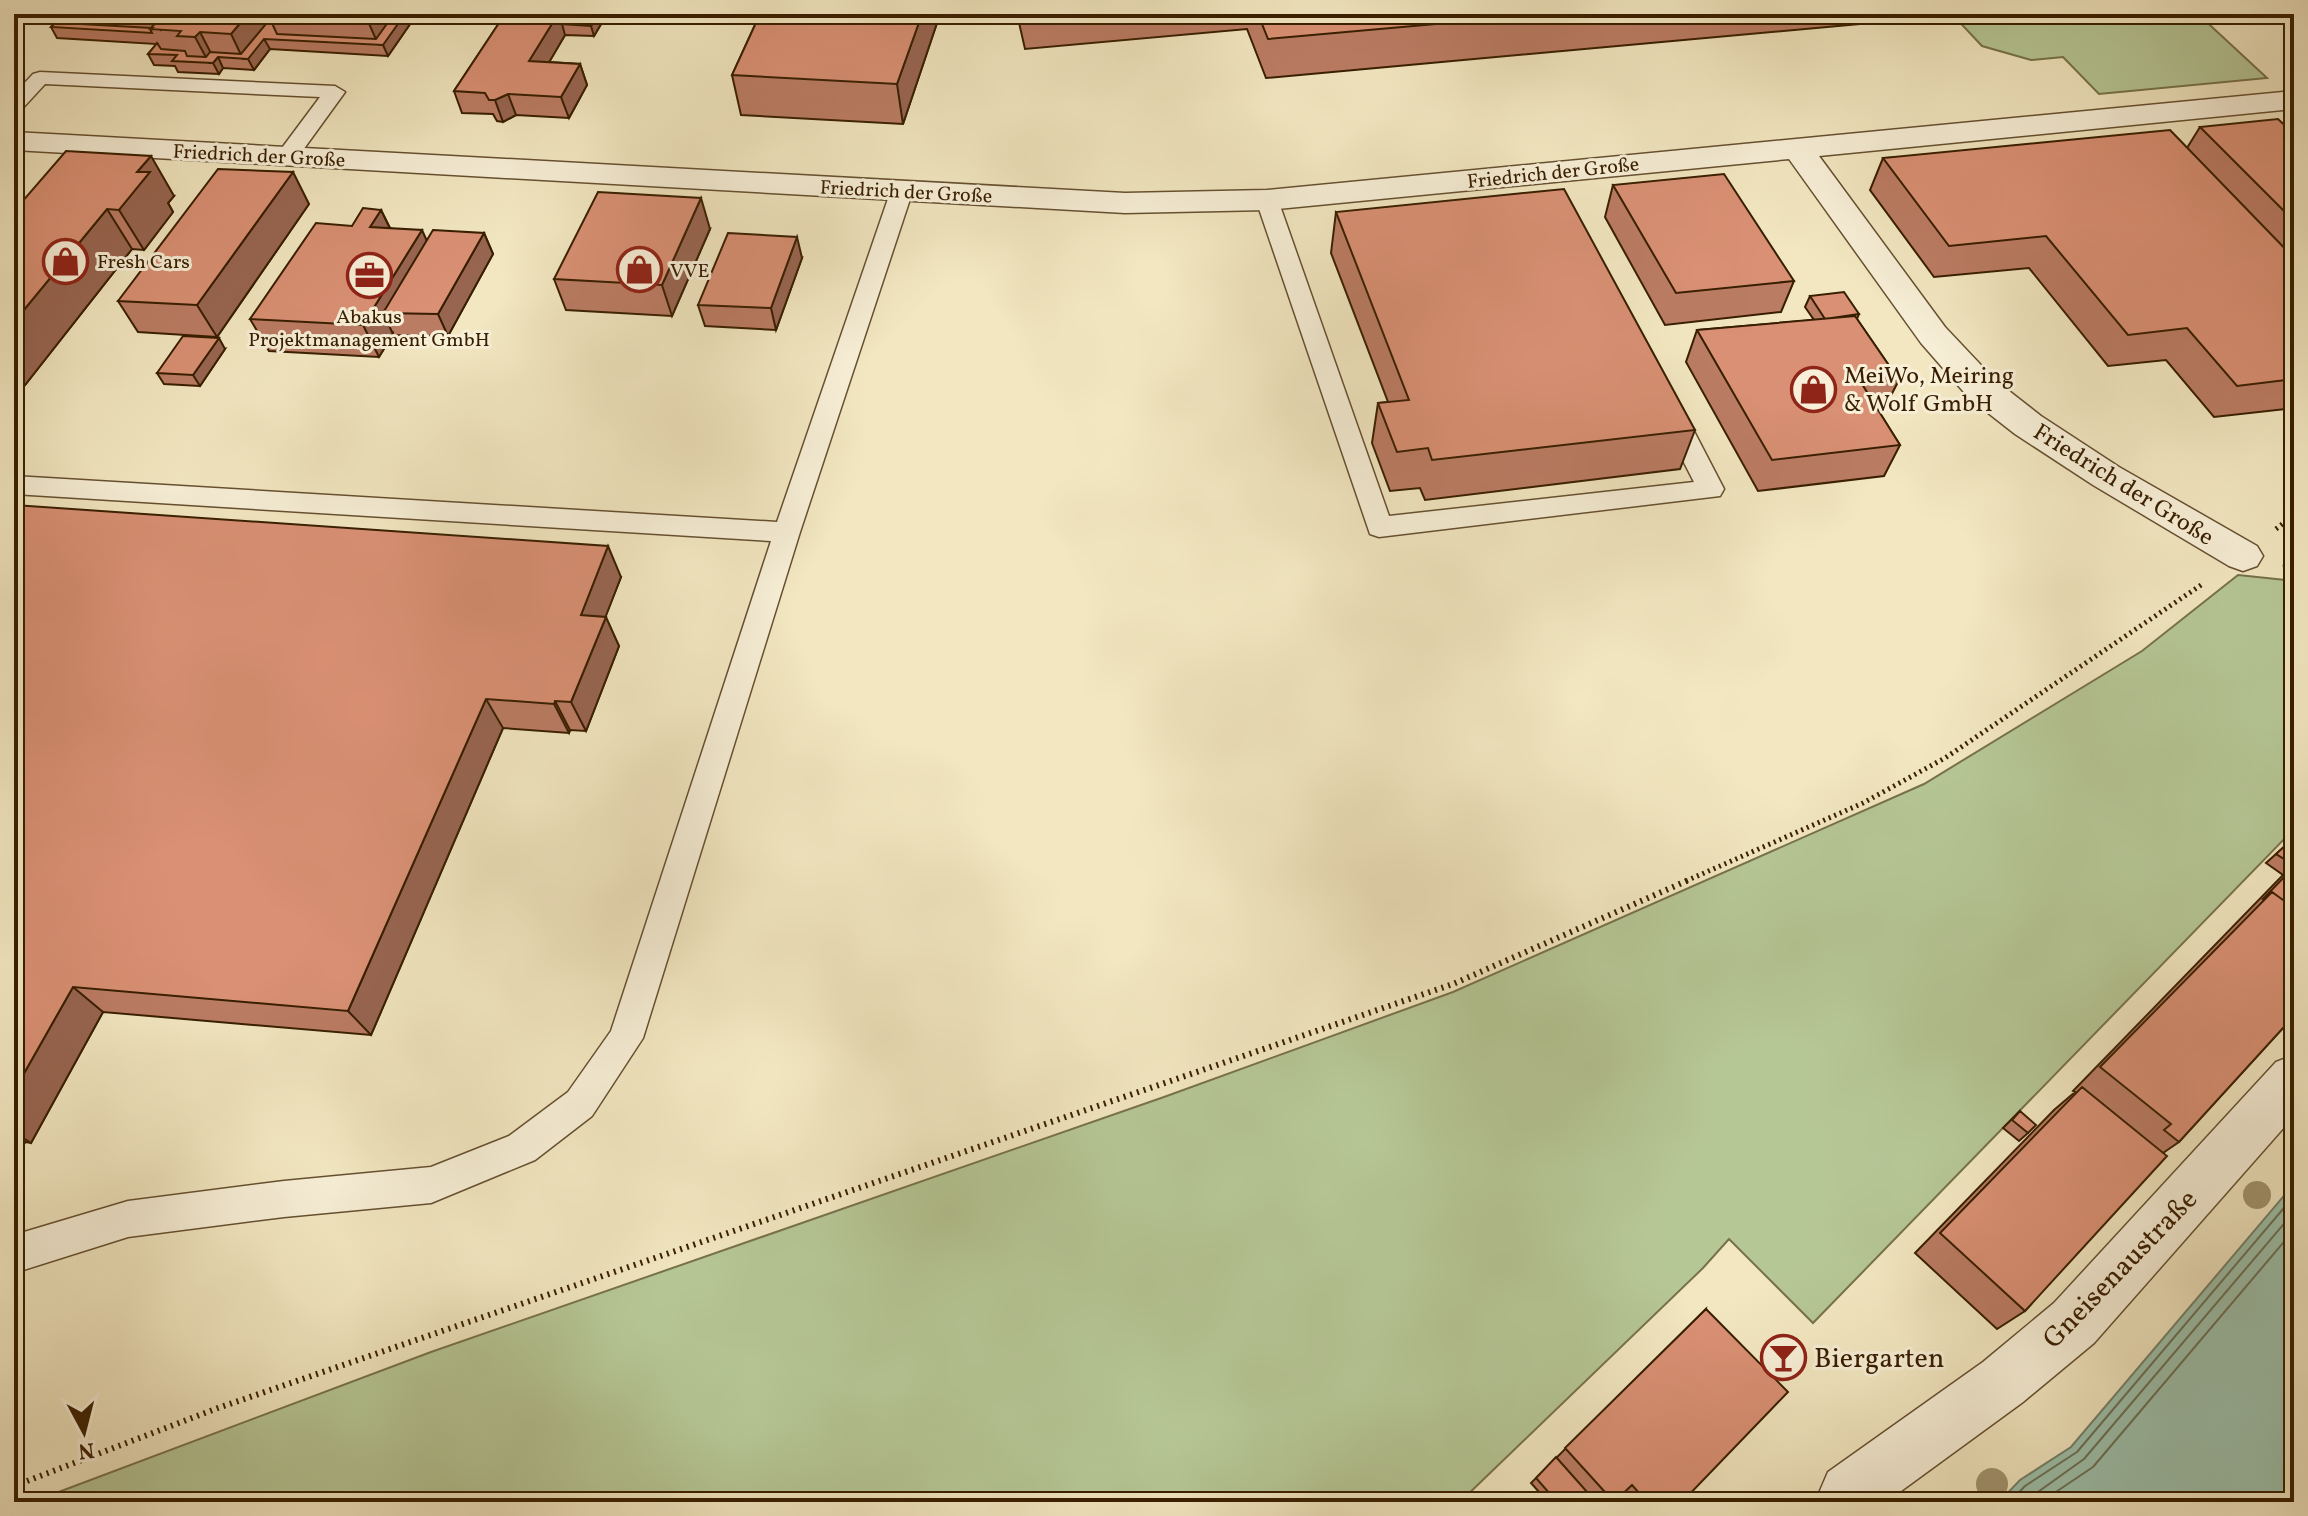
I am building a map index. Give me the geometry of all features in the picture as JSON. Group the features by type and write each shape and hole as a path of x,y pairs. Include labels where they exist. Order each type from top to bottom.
{"street":[{"name":"Friedrich der Große","path":"14,141 1125,203 1267,200 1552,186 1797,147 2294,100"},
{"name":"Friedrich der Große","path":"1797,147 1933,335 1982,389 2028,425 2106,476 2243,556"},
{"name":"Gneisenaustraße","path":"1849,1493 2003,1382 2074,1323 2294,1079"}],"lane":[{"path":"14,106 40,78 335,92 287,156"},
{"path":"14,1254 128,1219 431,1185 522,1148 580,1104 626,1038 787,532 902,190"},
{"path":"1267,200 1379,527 1711,489 1661,393"},
{"path":"14,485 787,532"}],"path":[{"path":"14,1486 218,1408 1453,984 1863,803 1945,758 2243,556"}],"shaded area":[{"path":"1952,14 2198,14 2267,78 2099,94 2063,57 2031,60 1982,46"},
{"path":"2238,575 2294,581 2294,829 1813,1323 1729,1239 1703,1268 1460,1502 32,1502 431,1352 1164,1097 1453,992 1924,784 2142,651"}],"water":[{"path":"2294,1184 2294,1502 1999,1502 2020,1480 2071,1447"}],"building":[{"path":"164,14 248,14 231,34 200,32 195,37 177,36 181,31 150,29"},
{"path":"267,14 371,14 367,19"},
{"path":"394,14 405,14 383,45 264,39 248,59 218,57 213,63 172,61 177,55 148,54 157,43 161,49 185,51 187,56 206,57 210,52 241,54 270,19 277,34 376,39"},
{"path":"505,14 558,14 529,61 580,64 561,97 508,94 489,100 485,93 454,91"},
{"path":"568,14 597,14 591,26 562,24"},
{"path":"760,14 922,14 897,84 732,75"},
{"path":"1258,14 1548,14 1268,39"},
{"path":"60,18 63,23 152,28 152,33 51,27"},
{"path":"2278,119 2294,134 2294,221 2200,127"},
{"path":"2170,130 2294,258 2294,379 2237,386 2187,328 2128,335 2046,236 1949,246 1883,158"},
{"path":"66,151 151,156 137,172 150,172 119,210 107,209 14,322 14,211"},
{"path":"218,169 293,172 197,305 118,301"},
{"path":"1724,174 1794,281 1676,293 1613,185"},
{"path":"1564,189 1695,430 1432,460 1428,448 1397,452 1378,403 1409,400 1336,212"},
{"path":"598,192 701,198 662,285 554,279"},
{"path":"363,208 381,210 370,227 422,230 363,325 250,319 316,223 352,226"},
{"path":"433,230 484,233 438,314 383,313"},
{"path":"728,233 797,237 771,308 698,305"},
{"path":"1844,292 1859,314 1825,319 1810,296"},
{"path":"1855,316 1899,380 1862,384 1900,445 1772,460 1697,330"},
{"path":"183,336 219,338 193,375 157,373"},
{"path":"14,505 608,546 581,615 606,617 571,702 555,701 554,704 486,699 348,1011 73,987 14,1091"},
{"path":"2286,845 2294,851 2294,865 2276,854"},
{"path":"2294,867 2294,908 2272,892 2262,900"},
{"path":"2272,892 2294,908 2294,1016 2179,1142 2164,1130 2171,1124 2100,1067"},
{"path":"2082,1087 2167,1156 2025,1311 1940,1233"},
{"path":"2020,1111 2036,1125 2028,1133 2012,1120"},
{"path":"1706,1309 1788,1392 1682,1502 1647,1502 1632,1485 1614,1502 1565,1448"},
{"path":"1556,1457 1596,1502 1557,1502 1536,1478"},
{"path":"1622,1494 1629,1502 1614,1502"}],"place":[{"name":"Fresh Cars","path":"66,261"},
{"name":"VVE","path":"639,270"},
{"name":"Abakus Projektmanagement GmbH","path":"369,276"},
{"name":"MeiWo, Meiring & Wolf GmbH","path":"1813,389"},
{"name":"Biergarten","path":"1783,1357"}]}
